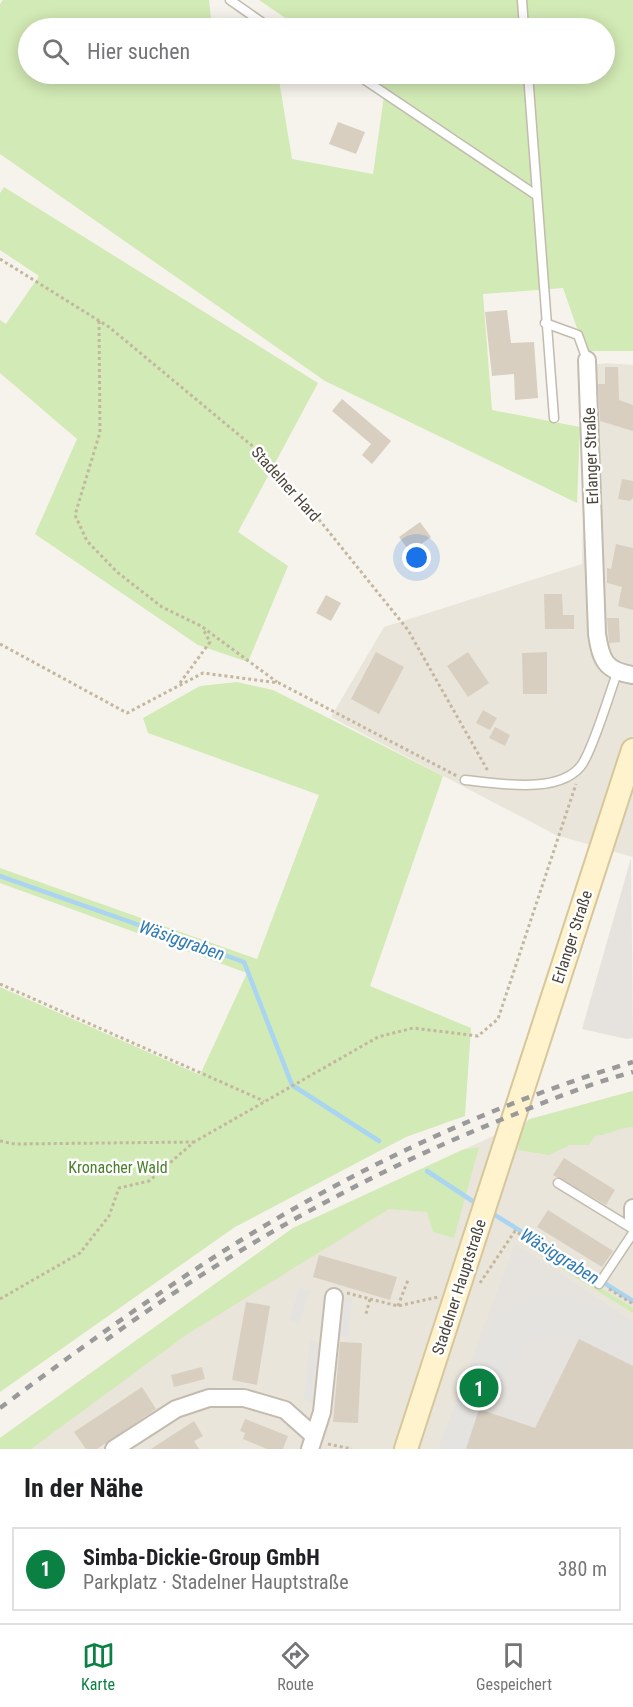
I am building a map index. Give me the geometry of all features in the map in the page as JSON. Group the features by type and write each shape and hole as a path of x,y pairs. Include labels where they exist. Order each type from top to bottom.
{"main road":[{"name":"Erlanger Straße","path":"513,1124 633,750"},
{"name":"Stadelner Hauptstraße","path":"406,1449 513,1124"}],"street":[{"name":"Erlanger Straße","path":"588,360 597,634 600,658 625,674"},
{"path":"633,1208 633,1218"},
{"path":"114,1449 176,1409 209,1398 244,1398 285,1410 312,1441 322,1412 334,1296"}],"lane":[{"path":"230,0 256,18"},
{"path":"522,0 523,18"},
{"path":"371,84 536,195"},
{"path":"529,84 554,418"},
{"path":"545,323 578,335 588,360"},
{"path":"465,780 523,787 551,782 582,765 625,674"},
{"path":"558,1183 633,1231 600,1284"}],"path":[{"name":"Stadelner Hard","path":"0,259 99,321 262,454 321,522 408,630 495,783"},
{"path":"99,321 100,432 75,515 87,541 117,572 162,607 201,626 279,683 465,780"},
{"path":"179,684 210,642 201,626"},
{"path":"0,644 128,713 179,684 204,673 279,683"},
{"path":"0,1299 80,1253 109,1216 119,1188 149,1181 194,1142 378,1037 413,1029 478,1036 498,1019 582,765"},
{"path":"0,984 265,1102"},
{"path":"0,1142 15,1144 194,1142"},
{"path":"478,1287 514,1231 633,1304"},
{"path":"398,1306 408,1280"},
{"path":"334,1296 332,1288 398,1306 437,1297"},
{"path":"366,1314 370,1299"},
{"path":"312,1441 352,1449"}],"shaded area":[{"path":"606,363 633,365 633,857 556,835 331,717 384,627 582,564 586,366"},
{"path":"631,858 633,1038 627,1039 582,1029"},
{"path":"633,1091 633,1449 0,1449 0,1438 293,1228 530,1119"},
{"path":"515,1244 633,1321 633,1449 438,1449"},
{"path":"299,1287 310,1291 299,1323 289,1320"},
{"path":"562,1294 582,1300 633,1325 633,1366 556,1330 525,1346 479,1409 466,1449 438,1449 492,1323 508,1309 534,1295"},
{"path":"341,1298 352,1299 349,1337 338,1336"},
{"path":"310,1339 322,1346 316,1405 304,1399"}],"green space":[{"path":"3,0 209,0 211,18 18,18 18,84 280,84 292,159 373,174 385,89 378,84 615,84 615,18 285,18 259,0 633,0 633,351 585,351 563,288 483,294 492,410 580,427 577,503 325,381 0,154 0,4"},
{"path":"4,187 318,383 238,532 288,566 248,662 198,645 35,534 77,439 0,373 0,320 6,324 39,276 0,250 0,193"},
{"name":"Kronacher Wald","path":"237,682 273,690 443,776 370,986 471,1028 465,1116 406,1137 235,1227 0,1392 0,987 200,1075 247,973 0,883 0,868 257,959 319,795 148,733 143,718 200,686"},
{"path":"633,1091 633,1127 595,1136 589,1145 570,1145 549,1155 518,1150 522,1129 530,1119"},
{"path":"479,1147 454,1238 433,1232 427,1212 389,1209 186,1335 31,1449 0,1449 0,1438 293,1228 462,1150"},
{"path":"532,1245 633,1308 633,1313 546,1259 533,1249"}],"building":[{"path":"338,122 365,132 356,154 329,144"},
{"path":"507,310 511,343 534,342 538,398 515,400 514,374 492,376 485,312"},
{"path":"605,367 618,367 619,400 633,405 633,431 600,421 598,384 605,384"},
{"path":"342,399 391,441 372,464 362,455 371,444 332,411"},
{"path":"622,479 633,481 633,498 630,501 618,499"},
{"path":"420,522 431,537 410,552 399,537"},
{"path":"616,544 633,548 633,610 618,606 622,587 607,583 607,568 611,569"},
{"path":"544,594 562,594 563,615 574,615 574,629 545,629"},
{"path":"326,595 341,603 331,621 316,613"},
{"path":"607,618 619,618 620,642 609,643"},
{"path":"376,652 404,667 379,714 351,699"},
{"path":"468,652 489,683 468,697 447,666"},
{"path":"547,652 547,694 523,694 522,653"},
{"path":"483,710 497,718 490,730 476,723"},
{"path":"495,727 510,735 505,746 489,738"},
{"path":"564,1158 615,1190 606,1205 553,1175"},
{"path":"548,1210 613,1251 602,1267 537,1227"},
{"path":"319,1255 397,1277 390,1300 313,1277"},
{"path":"246,1302 270,1306 257,1385 232,1380"},
{"path":"579,1339 633,1366 633,1449 466,1449 479,1409 535,1428"},
{"path":"340,1342 362,1343 358,1423 333,1422"},
{"path":"202,1367 205,1379 174,1387 171,1375"},
{"path":"142,1387 156,1409 97,1449 86,1449 74,1432"},
{"path":"245,1419 288,1436 283,1449 267,1449 243,1439 245,1433 240,1431"},
{"path":"194,1421 203,1436 194,1441 199,1449 151,1449"}],"waterway":[{"name":"Wäsiggraben","path":"0,876 244,962 292,1085 379,1141"},
{"name":"Wäsiggraben","path":"427,1171 477,1204"},
{"name":"Wäsiggraben","path":"490,1212 633,1301"}],"railway":[{"path":"0,1408 177,1281 284,1214 380,1162 480,1117 581,1078 633,1062"},
{"path":"106,1340 202,1274 354,1187 459,1137 557,1097 633,1072"}],"place":[{"name":"Simba-Dickie-Group GmbH","path":"479,1388"}]}
